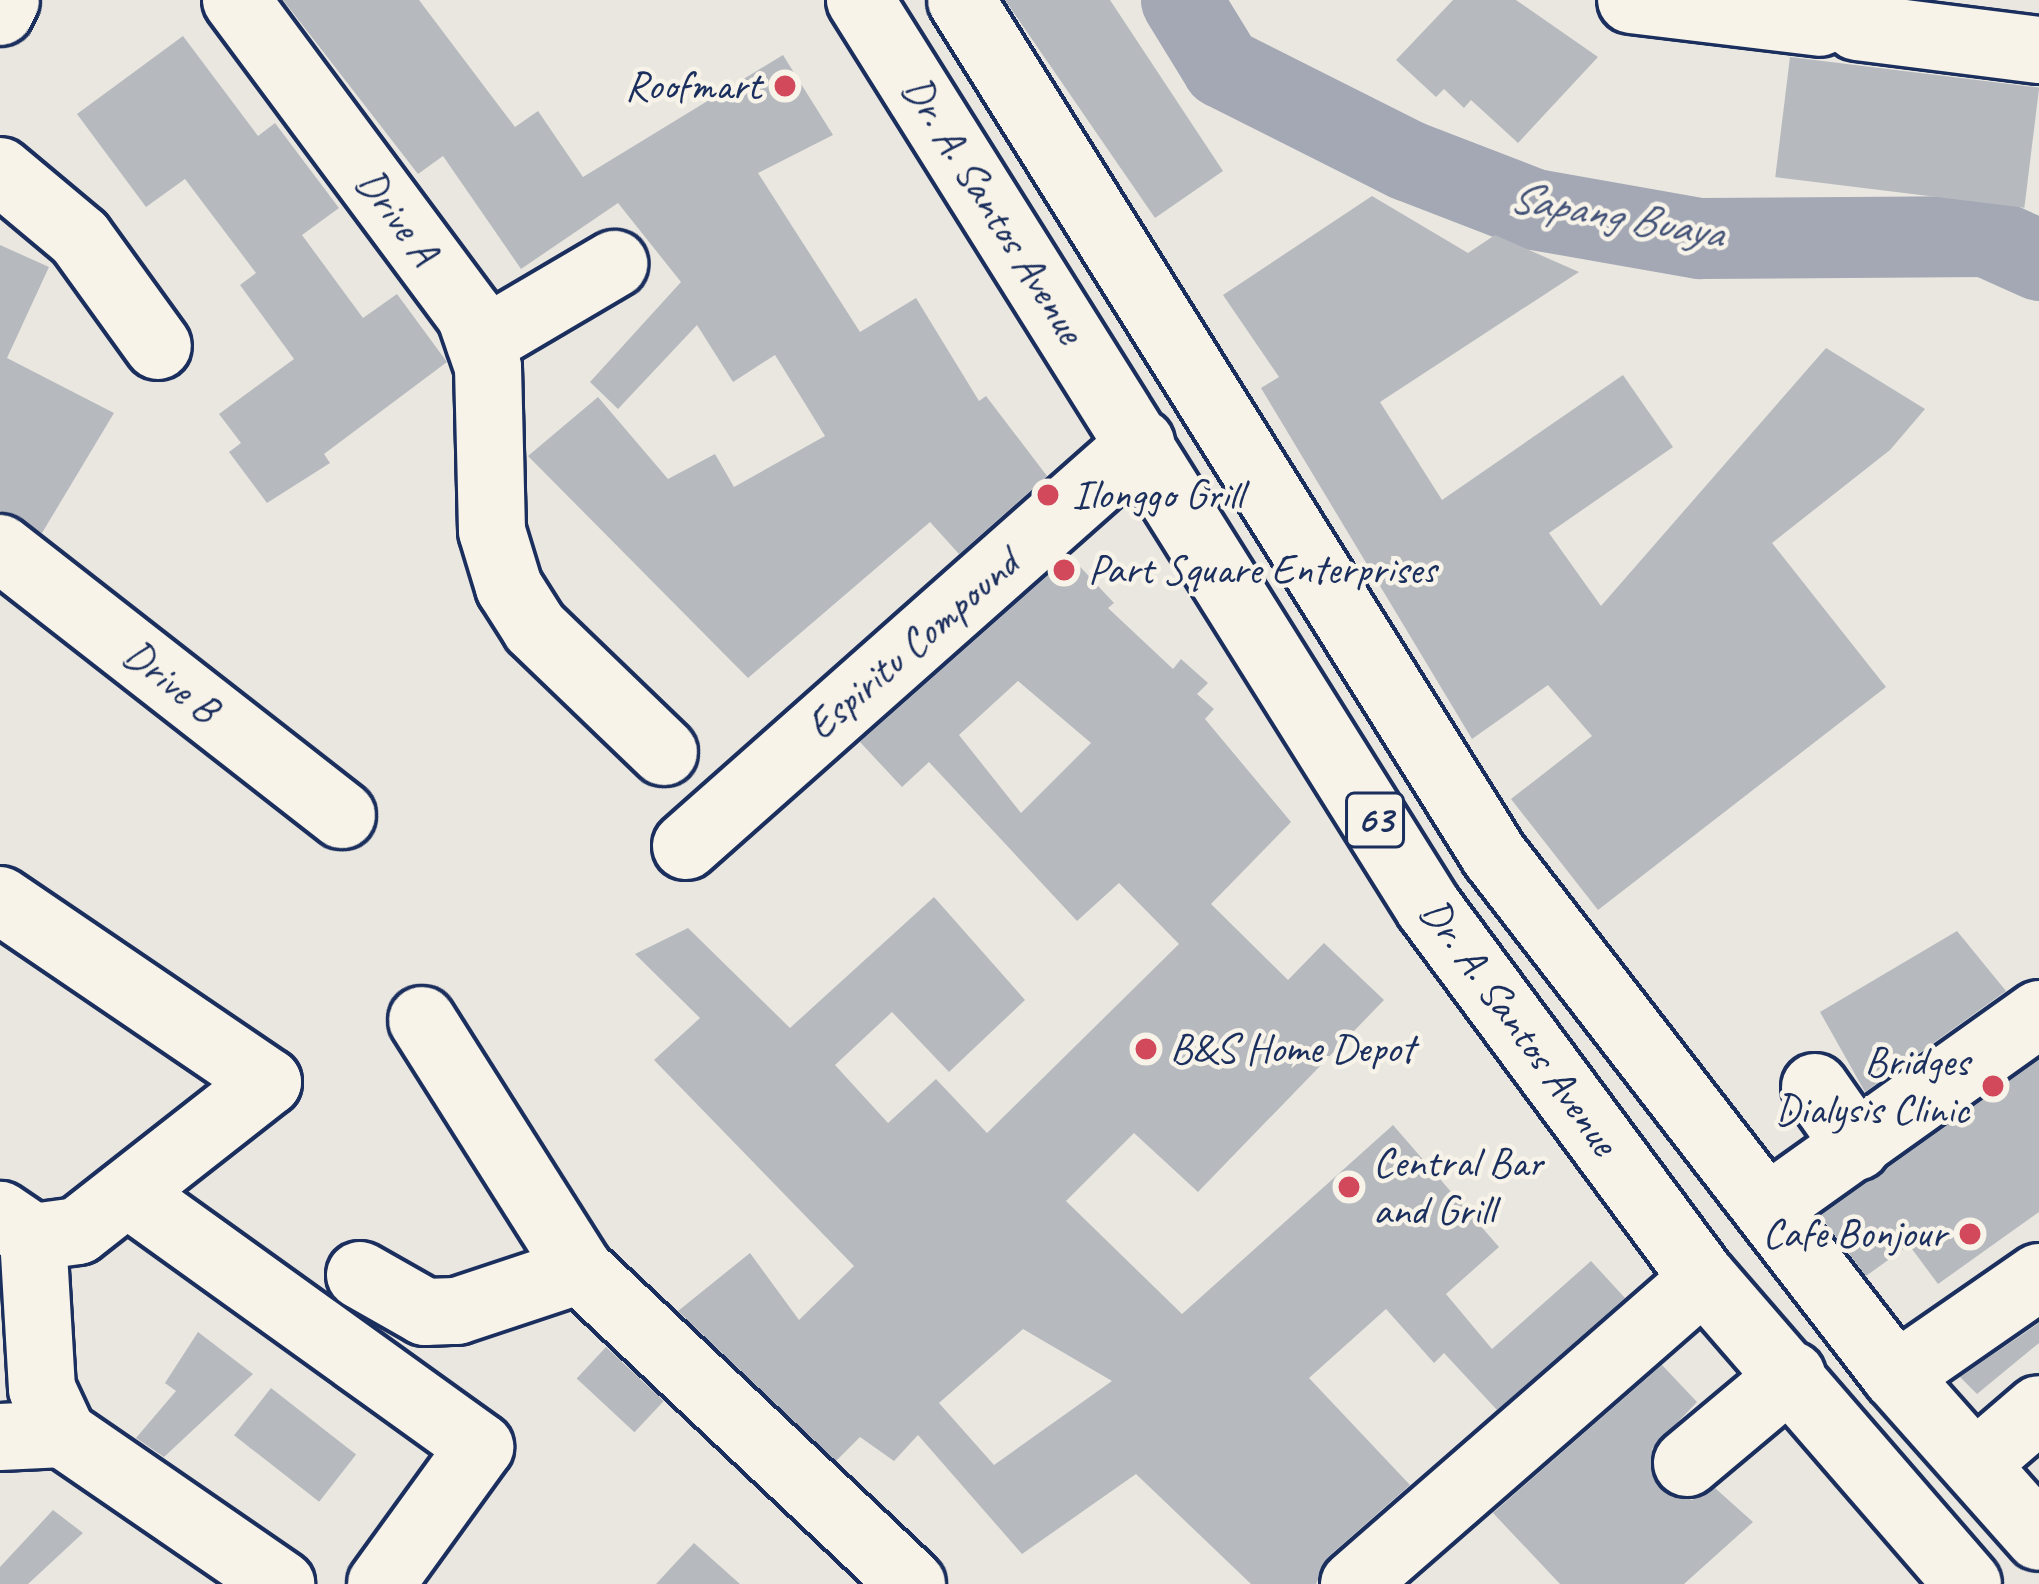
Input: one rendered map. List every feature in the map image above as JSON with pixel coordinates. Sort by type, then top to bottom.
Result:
[{"type":"street","points":[[0,12],[6,0]]},
{"type":"street","name":"Drive A","points":[[236,0],[470,315],[480,344],[492,461],[492,531],[509,587],[535,628],[664,752]]},
{"type":"street","name":"Dr. A. Santos Avenue","points":[[860,0],[1430,908],[1704,1279],[1792,1375],[1968,1584]]},
{"type":"street","name":"Dr. A. Santos Avenue","points":[[961,0],[1494,855],[1896,1376],[2039,1538]]},
{"type":"street","points":[[1631,0],[2039,50]]},
{"type":"street","points":[[0,171],[80,238],[158,346]]},
{"type":"street","points":[[480,344],[614,264]]},
{"type":"street","name":"Espiritu Compound","points":[[686,847],[1141,443]]},
{"type":"street","name":"Drive B","points":[[0,548],[342,815]]},
{"type":"street","points":[[0,900],[268,1082],[78,1232],[17,1226],[42,1389],[32,1436],[281,1584]]},
{"type":"street","points":[[1504,1009],[1570,954]]},
{"type":"street","points":[[1767,1208],[2039,1014]]},
{"type":"street","points":[[422,1020],[580,1270],[912,1584]]},
{"type":"street","points":[[1814,1087],[1857,1147]]},
{"type":"street","points":[[127,1193],[481,1447],[381,1584]]},
{"type":"street","points":[[360,1275],[441,1312],[580,1270]]},
{"type":"street","points":[[1896,1376],[2039,1277]]},
{"type":"street","points":[[1354,1584],[1704,1279]]},
{"type":"street","points":[[1687,1463],[1792,1375]]},
{"type":"street","points":[[1975,1464],[2039,1408]]},
{"type":"building","points":[[283,0],[419,0],[515,127],[538,111],[583,177],[783,55],[833,135],[758,173],[860,332],[916,298],[979,401],[986,396],[1047,476],[959,554],[930,522],[748,678],[528,456],[598,397],[668,479],[715,454],[734,487],[825,436],[775,355],[733,382],[697,325],[618,409],[590,382],[681,282],[618,203],[521,269],[443,156],[418,174]]},
{"type":"building","points":[[1005,0],[1110,0],[1223,171],[1155,218]]},
{"type":"building","points":[[1453,0],[1516,0],[1598,57],[1518,143],[1471,100],[1464,108],[1444,89],[1436,97],[1396,60]]},
{"type":"building","points":[[183,36],[258,136],[275,123],[339,208],[302,235],[363,318],[397,294],[447,362],[324,454],[330,463],[267,503],[229,452],[241,443],[219,414],[294,359],[240,285],[256,273],[185,179],[146,207],[77,114]]},
{"type":"building","points":[[1790,57],[2039,88],[2024,208],[1775,177]]},
{"type":"building","points":[[1372,196],[1468,253],[1495,235],[1579,272],[1380,402],[1442,500],[1623,375],[1673,447],[1549,533],[1601,606],[1826,348],[1925,409],[1890,450],[1772,543],[1886,687],[1598,910],[1511,799],[1592,736],[1548,685],[1472,739],[1261,388],[1279,377],[1223,295]]},
{"type":"building","points":[[0,245],[49,267],[7,358],[114,413],[42,533],[0,511]]},
{"type":"building","points":[[1070,556],[1114,603],[1108,608],[1173,669],[1181,659],[1208,683],[1197,694],[1214,709],[1205,719],[1291,822],[1211,904],[1288,980],[1324,943],[1384,1000],[1198,1192],[1134,1133],[1066,1201],[1182,1314],[1393,1125],[1499,1247],[1446,1294],[1492,1349],[1591,1261],[1625,1298],[1497,1410],[1444,1353],[1434,1363],[1386,1309],[1309,1378],[1410,1485],[1329,1556],[1316,1584],[1251,1584],[1136,1474],[1022,1554],[918,1435],[894,1461],[860,1437],[836,1461],[678,1311],[750,1253],[799,1320],[854,1266],[654,1060],[700,1018],[635,954],[688,928],[790,1028],[934,897],[1025,1000],[949,1072],[892,1012],[835,1065],[888,1123],[936,1079],[987,1133],[1179,944],[1119,883],[1077,921],[929,762],[902,787],[860,742]],"holes":[[[1018,681],[1091,743],[1021,813],[959,735]],[[1023,1329],[1112,1381],[994,1465],[939,1403]]]},
{"type":"building","points":[[1957,931],[2006,991],[1865,1092],[1820,1012]]},
{"type":"building","name":"Bridges Dialysis Clinic","points":[[2039,1060],[2039,1212],[1938,1284],[1909,1245],[1866,1276],[1820,1216]]},
{"type":"building","points":[[2039,1323],[2039,1343],[1977,1394],[1960,1377]]},
{"type":"building","points":[[198,1332],[253,1374],[164,1457],[136,1438],[176,1391],[165,1383]]},
{"type":"building","points":[[606,1347],[664,1401],[634,1432],[577,1378]]},
{"type":"building","points":[[1662,1365],[1697,1402],[1652,1449],[1658,1486],[1692,1500],[1715,1488],[1753,1522],[1684,1584],[1560,1584],[1493,1513]]},
{"type":"building","points":[[271,1388],[356,1454],[319,1502],[234,1435]]},
{"type":"building","points":[[53,1510],[83,1533],[28,1584],[0,1584],[0,1567]]},
{"type":"building","points":[[694,1543],[740,1584],[656,1584]]},
{"type":"waterway","name":"Sapang Buaya","points":[[1181,0],[1222,67],[1407,160],[1534,209],[1699,238],[1986,236],[2039,260]]},
{"type":"place","name":"Roofmart","points":[[785,86]]},
{"type":"place","name":"Ilonggo Grill","points":[[1048,495]]},
{"type":"place","name":"Part Square Enterprises","points":[[1064,570]]},
{"type":"place","name":"B&S Home Depot","points":[[1146,1049]]},
{"type":"place","name":"Bridges Dialysis Clinic","points":[[1993,1086]]},
{"type":"place","name":"Central Bar and Grill","points":[[1349,1187]]},
{"type":"place","name":"Cafe Bonjour","points":[[1970,1234]]}]
